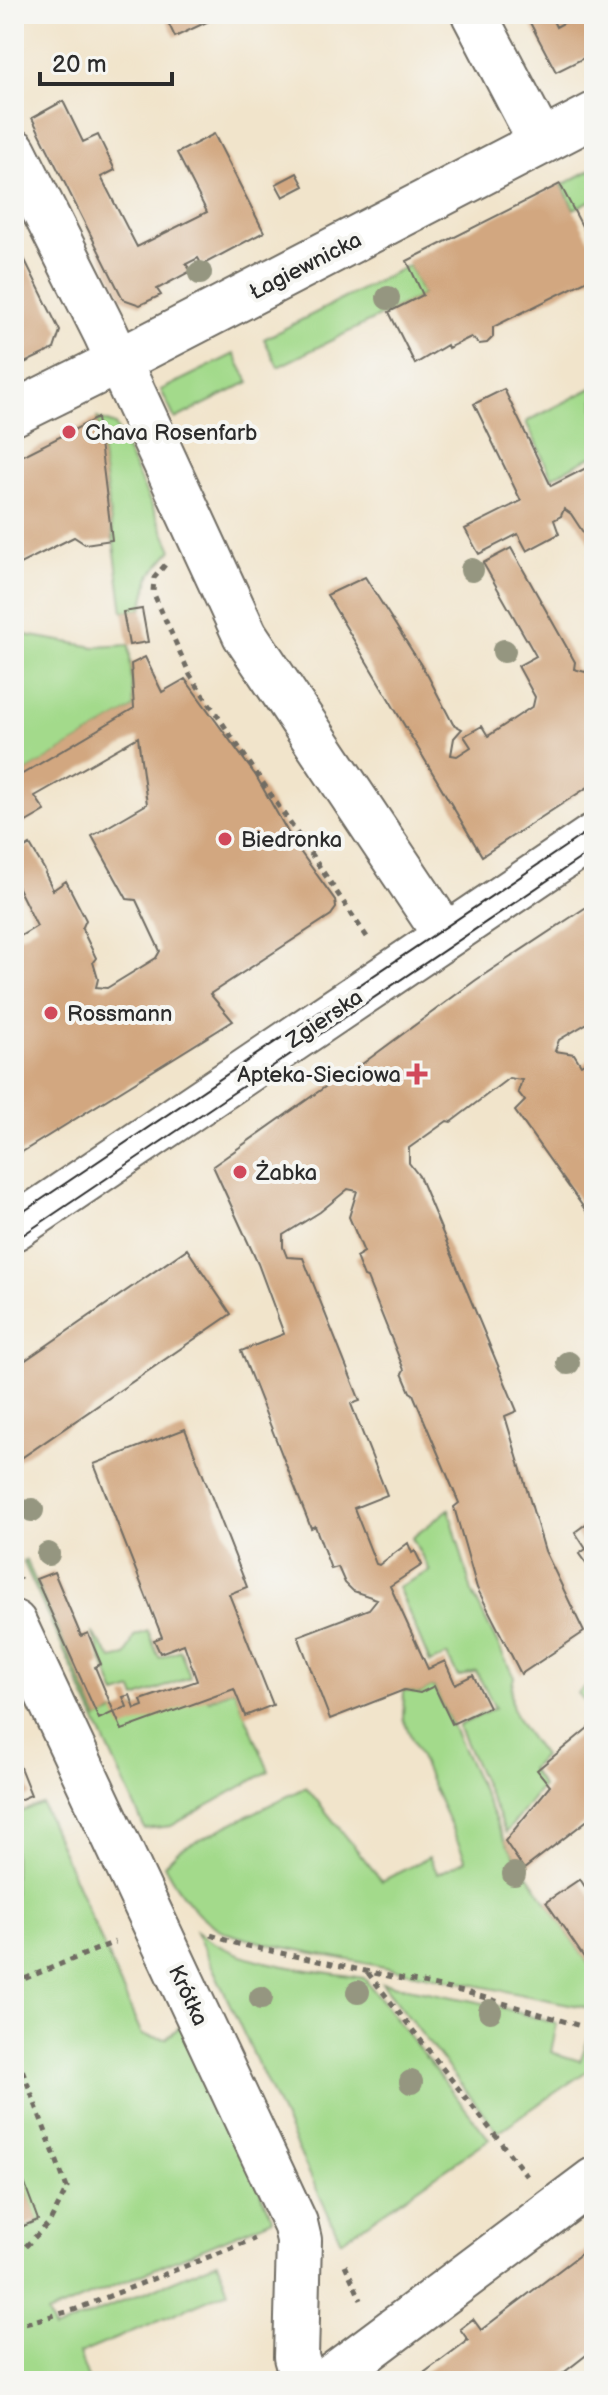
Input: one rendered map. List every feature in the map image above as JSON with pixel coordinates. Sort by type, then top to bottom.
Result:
[{"type":"street","points":[[474,14],[541,142]]},
{"type":"street","name":"Łagiewnicka","points":[[14,413],[594,115]]},
{"type":"street","points":[[14,151],[119,361],[245,635],[446,936]]},
{"type":"street","name":"Zgierska","points":[[14,1228],[594,836]]},
{"type":"street","name":"Krótka","points":[[14,1623],[295,2223],[299,2240],[296,2357],[303,2381]]},
{"type":"street","points":[[326,2381],[594,2180]]},
{"type":"path","points":[[14,1983],[156,1925]]},
{"type":"path","points":[[204,1929],[214,1938],[469,1993],[594,2030]]},
{"type":"path","points":[[367,1972],[553,2210]]},
{"type":"path","points":[[14,2048],[67,2188],[50,2222],[14,2258]]},
{"type":"path","points":[[14,2326],[74,2310],[295,2223]]},
{"type":"green space","points":[[594,168],[594,199],[574,209],[562,185]]},
{"type":"green space","points":[[409,265],[423,295],[278,367],[264,339]]},
{"type":"green space","points":[[234,354],[249,382],[175,419],[161,390]]},
{"type":"green space","points":[[594,387],[594,455],[552,477],[526,422]]},
{"type":"green space","points":[[97,418],[115,425],[172,550],[150,575],[142,609],[123,612]]},
{"type":"green space","points":[[14,633],[95,647],[129,645],[134,708],[14,779]]},
{"type":"green space","points":[[449,1509],[472,1592],[514,1677],[511,1689],[513,1710],[543,1756],[531,1769],[542,1786],[506,1833],[458,1726],[495,1708],[476,1671],[458,1677],[447,1655],[430,1663],[398,1587],[430,1571],[412,1538]]},
{"type":"green space","points":[[26,1560],[98,1719],[114,1712],[209,1700],[234,1689],[269,1771],[171,1826],[145,1829],[23,1561]]},
{"type":"green space","points":[[148,1631],[159,1658],[180,1650],[190,1677],[136,1698],[133,1690],[116,1695],[92,1632],[112,1659],[126,1656],[134,1636]]},
{"type":"green space","points":[[594,1679],[594,1713],[578,1693]]},
{"type":"green space","points":[[434,1686],[505,1841],[594,1972],[594,2009],[227,1933],[190,1905],[164,1865],[180,1849],[306,1787],[382,1881],[429,1857],[438,1874],[466,1860],[403,1719],[404,1690],[420,1693]]},
{"type":"green space","points":[[42,1804],[142,2035],[166,2039],[184,2023],[273,2219],[47,2314],[54,2330],[217,2262],[228,2291],[79,2354],[89,2381],[14,2381],[14,2234],[38,2223],[14,2154],[14,1814]]},
{"type":"green space","points":[[196,1932],[255,1959],[364,1978],[489,2139],[341,2241]]},
{"type":"green space","points":[[382,1983],[493,2005],[557,2024],[551,2052],[580,2061],[590,2034],[594,2035],[594,2066],[498,2132]]},
{"type":"building","points":[[164,14],[208,14],[211,20],[175,37]]},
{"type":"building","points":[[550,14],[556,27],[580,14],[594,14],[594,53],[556,72],[526,15]]},
{"type":"building","points":[[63,101],[83,142],[98,135],[115,170],[101,177],[137,247],[207,212],[177,153],[214,134],[264,232],[202,265],[198,258],[186,264],[191,271],[157,289],[161,295],[140,305],[123,299],[32,118]]},
{"type":"building","points":[[297,173],[304,186],[283,197],[276,184]]},
{"type":"building","points":[[560,184],[594,249],[594,277],[493,327],[493,337],[487,343],[479,344],[471,337],[448,348],[447,345],[415,364],[389,312],[423,295],[407,261]]},
{"type":"building","points":[[14,238],[60,331],[54,349],[14,368]]},
{"type":"building","points":[[504,389],[551,486],[594,464],[594,549],[571,514],[564,509],[561,516],[554,520],[559,534],[527,551],[518,534],[479,554],[476,549],[465,529],[521,501],[474,404]]},
{"type":"building","points":[[97,418],[112,540],[85,544],[74,537],[14,567],[14,460]]},
{"type":"building","points":[[511,548],[575,662],[574,669],[585,672],[594,665],[594,783],[482,856],[327,595],[365,577],[428,676],[453,724],[462,729],[454,738],[451,755],[457,756],[471,747],[464,736],[482,726],[488,736],[533,706],[535,697],[518,666],[536,656],[483,563]]},
{"type":"building","points":[[142,609],[148,642],[129,645],[123,612]]},
{"type":"building","points":[[145,657],[162,692],[185,679],[256,776],[294,843],[335,900],[336,908],[331,915],[210,994],[233,1021],[14,1157],[14,940],[37,926],[14,880],[14,855],[30,845],[53,890],[66,881],[86,920],[82,929],[96,958],[93,962],[98,979],[96,987],[107,988],[156,958],[160,951],[136,900],[127,899],[92,836],[147,804],[138,737],[35,796],[45,811],[14,829],[14,779],[134,708],[131,664]]},
{"type":"building","points":[[594,902],[594,1019],[559,1040],[555,1051],[574,1054],[581,1065],[589,1060],[594,1063],[594,1222],[515,1111],[525,1101],[518,1092],[522,1080],[509,1078],[451,1122],[447,1121],[409,1148],[409,1163],[419,1176],[517,1411],[505,1416],[545,1551],[584,1632],[521,1674],[477,1588],[454,1507],[459,1503],[356,1257],[364,1252],[349,1217],[357,1191],[348,1189],[320,1212],[283,1235],[283,1247],[287,1257],[303,1258],[360,1401],[351,1404],[387,1495],[354,1508],[376,1564],[379,1565],[408,1543],[422,1565],[390,1586],[428,1669],[445,1661],[455,1684],[473,1675],[489,1707],[452,1724],[434,1686],[420,1693],[404,1690],[330,1719],[298,1636],[369,1609],[377,1599],[353,1591],[345,1583],[338,1567],[331,1569],[315,1526],[311,1528],[241,1351],[284,1334],[258,1264],[213,1166],[358,1067],[476,980]]},
{"type":"building","points":[[187,1249],[231,1314],[14,1463],[14,1368]]},
{"type":"building","points":[[185,1429],[247,1587],[229,1594],[273,1705],[245,1716],[234,1689],[122,1730],[114,1712],[127,1707],[123,1697],[130,1695],[135,1709],[143,1706],[141,1700],[197,1681],[184,1644],[160,1653],[154,1640],[162,1637],[94,1464]]},
{"type":"building","points":[[594,1518],[594,1559],[587,1565],[579,1554],[586,1549],[575,1532]]},
{"type":"building","points":[[54,1572],[81,1636],[88,1633],[101,1664],[95,1667],[114,1712],[99,1719],[36,1579]]},
{"type":"building","points":[[594,1723],[594,1815],[524,1869],[505,1841],[550,1786],[537,1770]]},
{"type":"building","points":[[14,1752],[31,1795],[14,1802]]},
{"type":"building","points":[[580,1879],[594,1901],[594,1972],[546,1902]]},
{"type":"building","points":[[14,2155],[38,2220],[14,2230]]},
{"type":"building","points":[[594,2244],[594,2349],[553,2381],[413,2381],[468,2340],[460,2329],[473,2319],[481,2330]]},
{"type":"tram line","points":[[14,1218],[594,827]]},
{"type":"tram line","points":[[14,1241],[594,849]]},
{"type":"place","name":"Chava Rosenfarb","points":[[69,432]]},
{"type":"place","name":"Biedronka","points":[[225,839]]},
{"type":"place","name":"Rossmann","points":[[51,1013]]},
{"type":"place","name":"Apteka-Sieciowa","points":[[417,1074]]},
{"type":"place","name":"Żabka","points":[[240,1172]]}]
